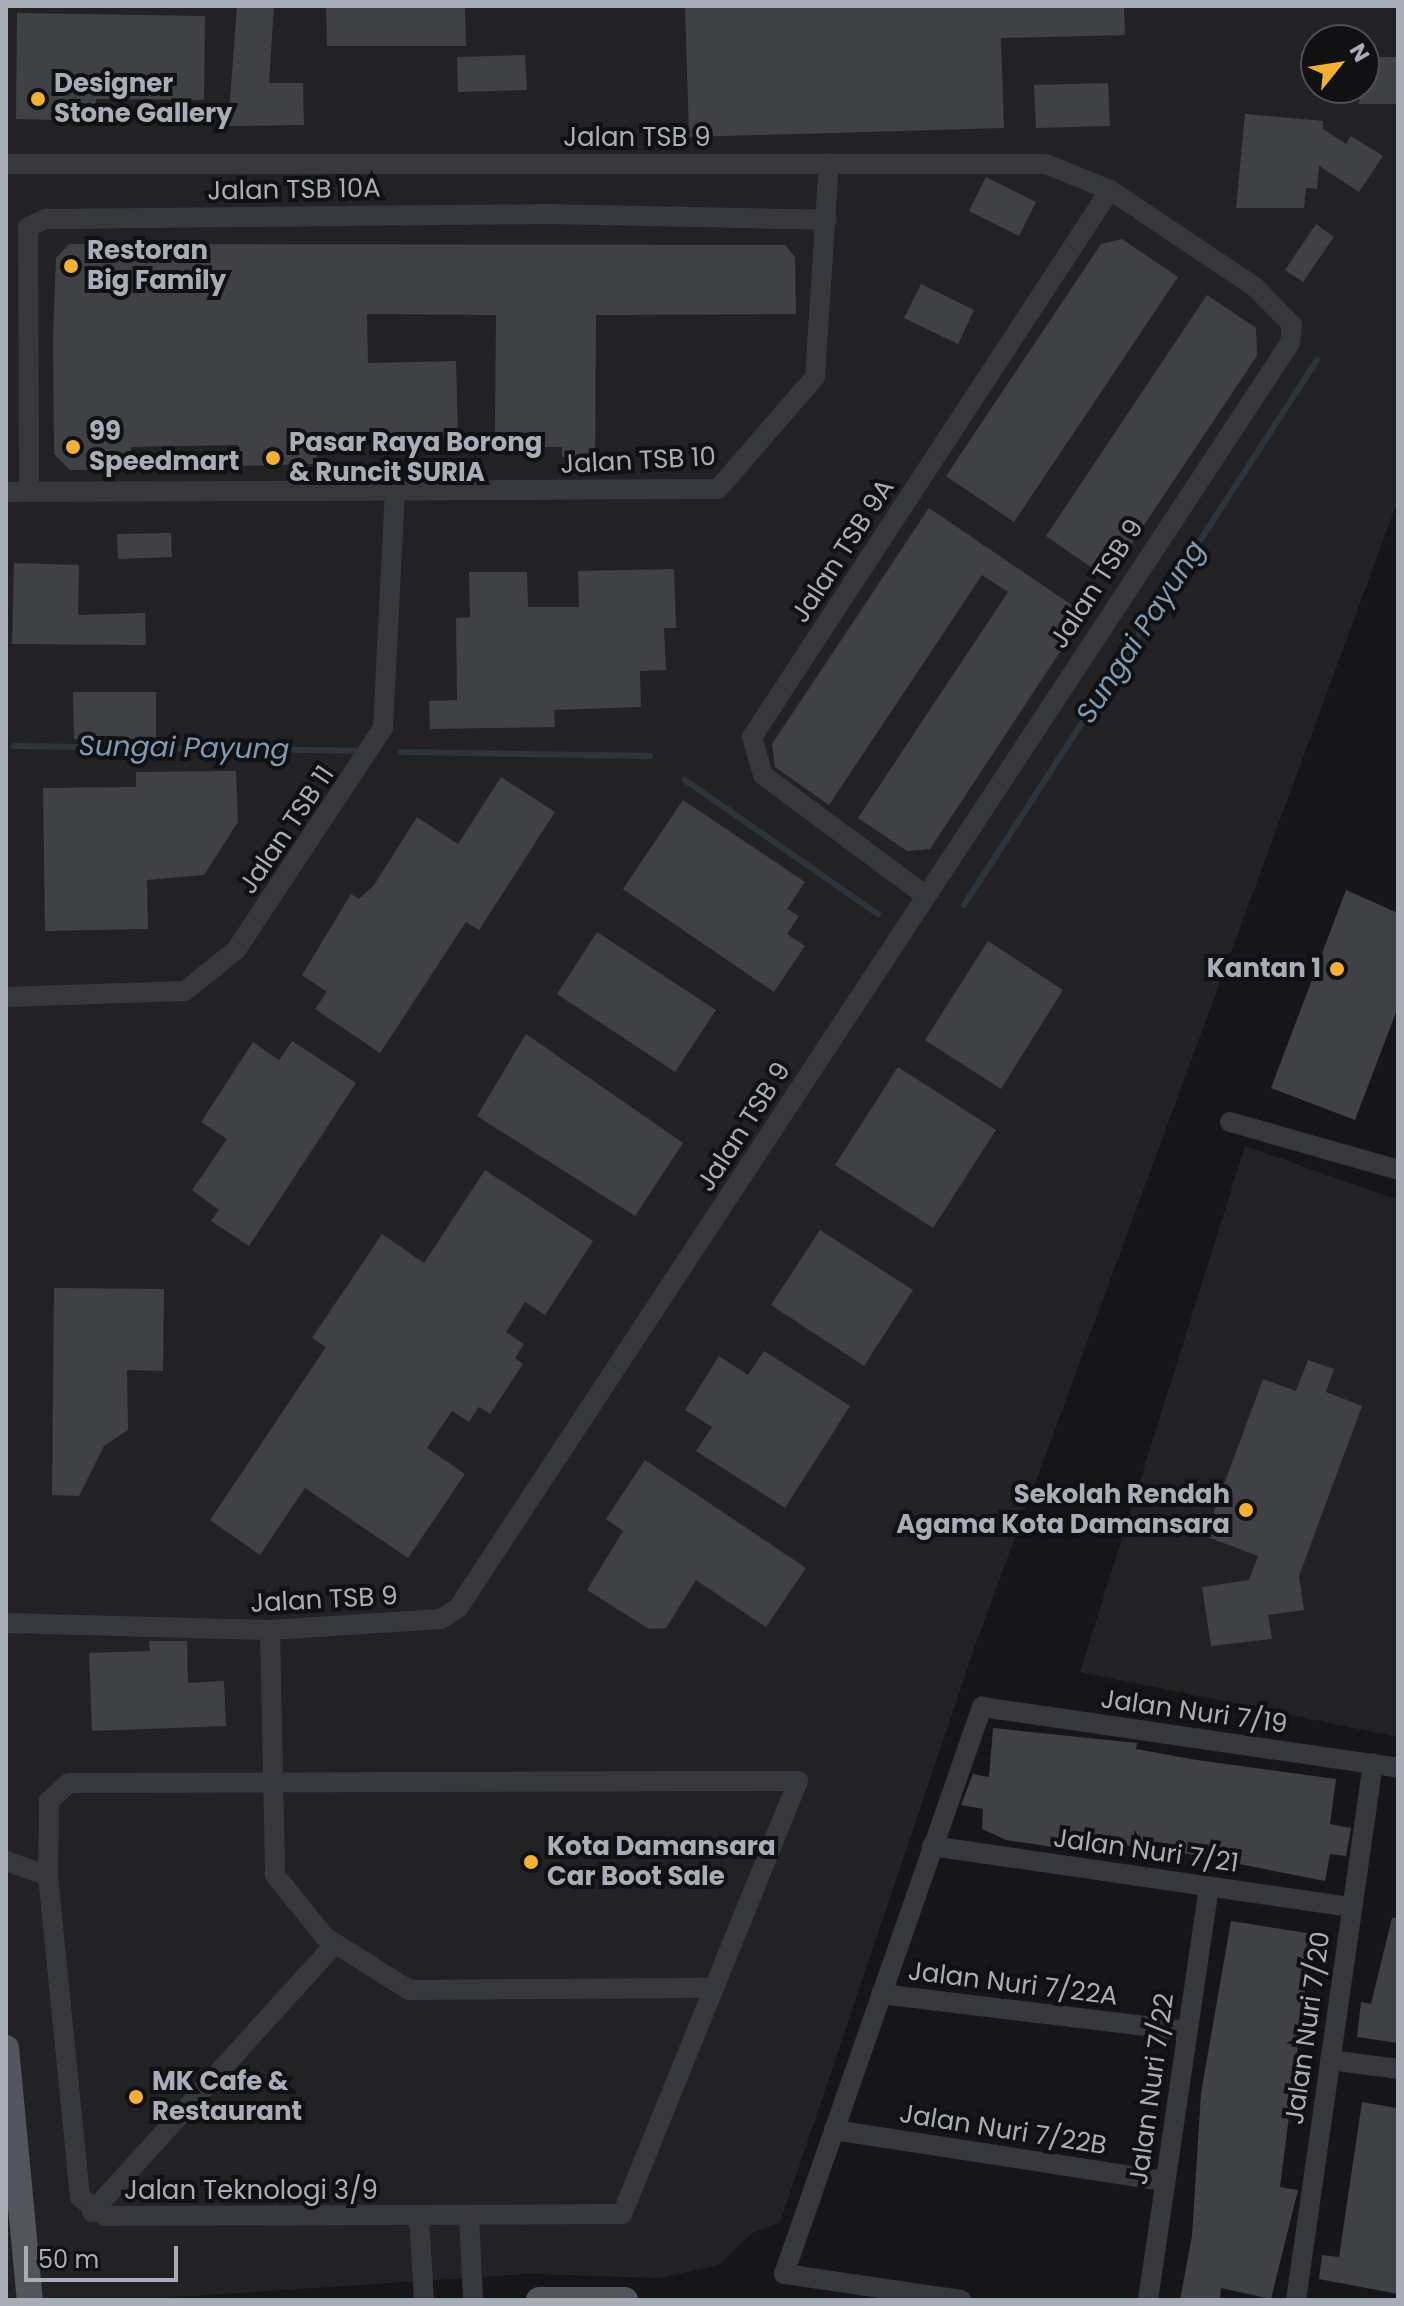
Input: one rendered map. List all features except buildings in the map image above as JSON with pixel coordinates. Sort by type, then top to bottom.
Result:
[{"type":"main road","points":[[6,2048],[29,2287],[50,2300]]},
{"type":"main road","points":[[539,2300],[625,2300]]},
{"type":"street","name":"Jalan TSB 10","points":[[6,492],[395,495],[718,489],[731,482],[815,377],[829,163]]},
{"type":"street","name":"Jalan TSB 9","points":[[6,164],[1046,164],[1110,190],[1286,313],[1290,343],[458,1608],[441,1619],[270,1630],[6,1623]]},
{"type":"street","name":"Jalan TSB 9A","points":[[926,896],[763,775],[752,737],[1110,190]]},
{"type":"street","name":"Jalan TSB 10A","points":[[29,491],[28,227],[45,219],[549,214],[827,220]]},
{"type":"street","name":"Jalan TSB 11","points":[[6,997],[185,991],[236,950],[383,728],[395,495]]},
{"type":"street","points":[[1230,1122],[1398,1170]]},
{"type":"street","points":[[270,1630],[275,1875],[335,1944],[409,1990],[714,1988]]},
{"type":"street","name":"Jalan Nuri 7/19","points":[[932,1846],[982,1707],[1398,1768]]},
{"type":"street","name":"Jalan Nuri 7/20","points":[[1296,2300],[1373,1764]]},
{"type":"street","name":"Jalan Teknologi 3/9","points":[[798,1781],[622,2214],[419,2218],[92,2212],[80,2197],[48,1876],[49,1801],[69,1783],[272,1782],[798,1781]]},
{"type":"street","points":[[932,1846],[784,2274],[961,2300]]},
{"type":"street","name":"Jalan Nuri 7/21","points":[[932,1846],[1352,1907]]},
{"type":"street","points":[[6,1861],[48,1876]]},
{"type":"street","name":"Jalan Nuri 7/22","points":[[1148,2300],[1209,1886]]},
{"type":"street","points":[[92,2212],[335,1944]]},
{"type":"street","name":"Jalan Nuri 7/22A","points":[[881,1994],[1187,2031]]},
{"type":"street","points":[[1330,2060],[1398,2069]]},
{"type":"street","name":"Jalan Nuri 7/22B","points":[[834,2130],[1165,2181]]},
{"type":"street","points":[[469,2217],[473,2300]]},
{"type":"street","points":[[419,2218],[424,2300]]},
{"type":"shaded area","points":[[6,6],[1398,6],[1398,500],[975,1646],[780,2223],[752,2233],[719,2265],[659,2278],[529,2274],[131,2300],[6,2300]]},
{"type":"shaded area","name":"Sekolah Rendah Agama Kota Damansara","points":[[1245,1146],[1398,1200],[1398,1737],[1080,1672]]},
{"type":"waterway","name":"Sungai Payung","points":[[964,905],[1317,360]]},
{"type":"waterway","name":"Sungai Payung","points":[[14,746],[355,751]]},
{"type":"waterway","name":"Sungai Payung","points":[[401,752],[650,756]]},
{"type":"waterway","name":"Sungai Payung","points":[[685,780],[878,914]]},
{"type":"place","name":"Designer Stone Gallery","points":[[38,99]]},
{"type":"place","name":"Restoran Big Family","points":[[71,266]]},
{"type":"place","name":"99 Speedmart","points":[[73,447]]},
{"type":"place","name":"Pasar Raya Borong & Runcit SURIA","points":[[273,458]]},
{"type":"place","name":"Kantan 1","points":[[1337,969]]},
{"type":"place","name":"Sekolah Rendah Agama Kota Damansara","points":[[1246,1510]]},
{"type":"place","name":"Kota Damansara Car Boot Sale","points":[[531,1862]]},
{"type":"place","name":"MK Cafe & Restaurant","points":[[136,2097]]}]
